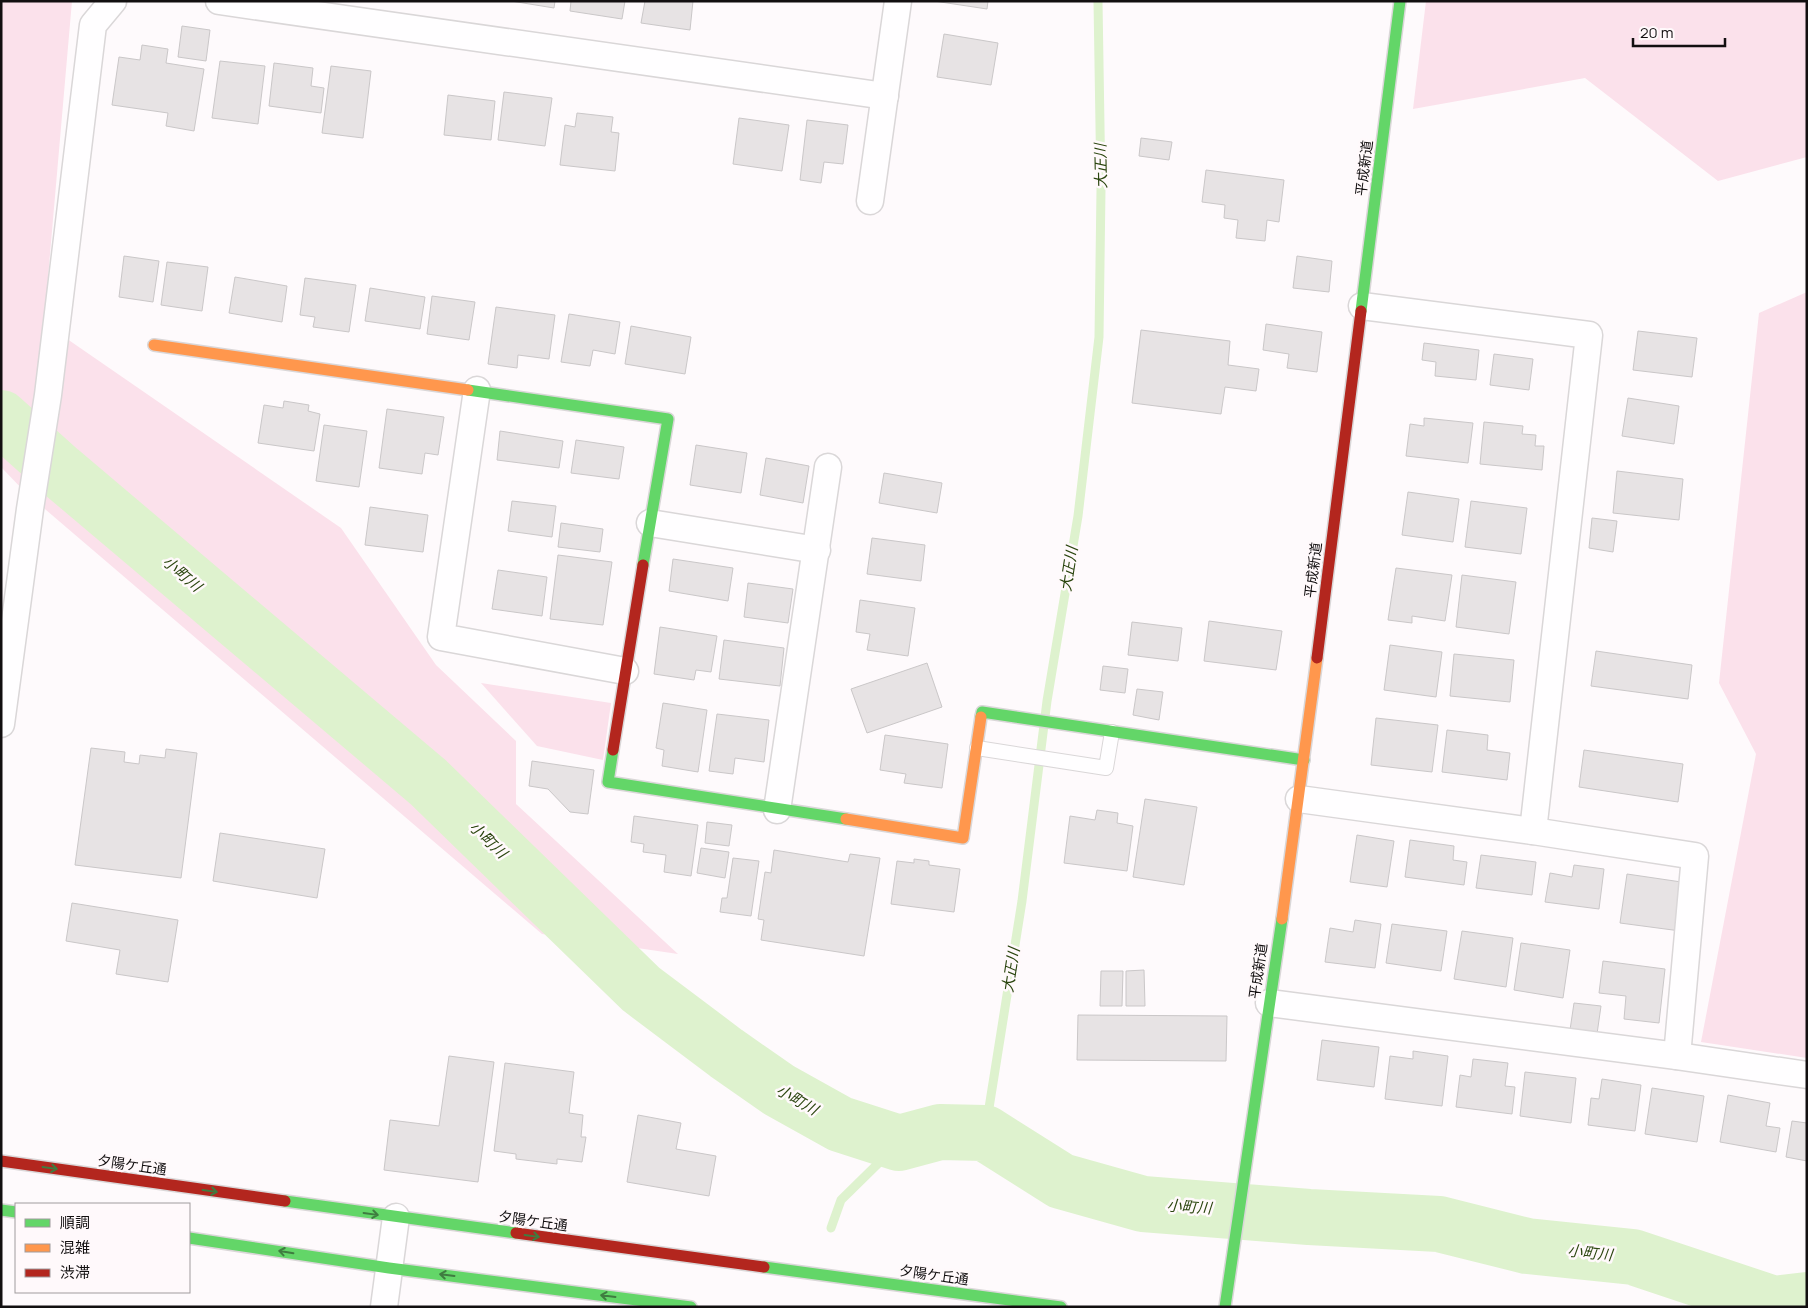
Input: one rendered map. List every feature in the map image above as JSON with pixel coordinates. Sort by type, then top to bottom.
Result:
[{"type":"street","points":[[1,724],[11,578],[30,509],[48,395],[93,26],[113,1]]},
{"type":"street","points":[[219,1],[885,96]]},
{"type":"street","points":[[870,201],[898,1]]},
{"type":"street","name":"平成新道","points":[[1225,1307],[1299,799],[1400,1]]},
{"type":"street","points":[[1362,306],[1589,335],[1533,831]]},
{"type":"street","points":[[154,345],[668,418],[608,782],[963,838],[982,712],[1304,760]]},
{"type":"street","points":[[477,390],[441,637],[625,671]]},
{"type":"street","points":[[778,810],[828,467]]},
{"type":"street","points":[[650,523],[817,550]]},
{"type":"street","points":[[1299,799],[1533,831],[1695,856],[1677,1056]]},
{"type":"street","points":[[1269,1003],[1677,1056],[1807,1075]]},
{"type":"street","name":"夕陽ケ丘通","points":[[1,1161],[396,1217],[1061,1307]]},
{"type":"street","points":[[1,1210],[15,1212]]},
{"type":"street","points":[[384,1307],[396,1217]]},
{"type":"street","points":[[190,1238],[389,1268],[691,1307]]},
{"type":"lane","points":[[977,748],[1106,768],[1112,732]]},
{"type":"shaded area","points":[[1,1],[72,1],[44,323],[341,528],[436,665],[516,741],[516,804],[678,954],[542,934],[25,492],[1,467]]},
{"type":"shaded area","points":[[1426,1],[1807,1],[1807,157],[1718,181],[1585,78],[1413,109]]},
{"type":"shaded area","points":[[1807,292],[1807,1058],[1701,1042],[1756,754],[1719,683],[1759,313]]},
{"type":"shaded area","points":[[481,683],[611,703],[603,760],[537,746]]},
{"type":"building","points":[[511,1],[555,1],[554,8]]},
{"type":"building","points":[[571,1],[625,1],[622,19],[570,11]]},
{"type":"building","points":[[645,1],[693,1],[690,30],[641,23]]},
{"type":"building","points":[[934,1],[988,1],[987,9]]},
{"type":"building","points":[[182,26],[210,30],[206,61],[178,57]]},
{"type":"building","points":[[944,34],[998,43],[991,85],[937,77]]},
{"type":"building","points":[[142,45],[168,49],[166,63],[204,69],[194,131],[166,126],[168,113],[112,105],[119,57],[140,60]]},
{"type":"building","points":[[220,61],[265,66],[258,124],[212,118]]},
{"type":"building","points":[[274,63],[313,68],[311,86],[324,88],[321,113],[269,106]]},
{"type":"building","points":[[331,66],[371,71],[363,138],[322,133]]},
{"type":"building","points":[[504,92],[552,98],[545,146],[498,140]]},
{"type":"building","points":[[448,95],[495,101],[491,140],[444,135]]},
{"type":"building","points":[[577,113],[613,117],[611,132],[619,133],[615,171],[560,165],[565,125],[575,127]]},
{"type":"building","points":[[739,118],[789,125],[782,171],[733,164]]},
{"type":"building","points":[[807,120],[848,125],[843,164],[824,162],[821,183],[800,180]]},
{"type":"building","points":[[1141,138],[1172,142],[1169,160],[1139,156]]},
{"type":"building","points":[[1206,170],[1284,180],[1279,222],[1267,220],[1265,241],[1236,238],[1238,220],[1224,218],[1225,205],[1202,202]]},
{"type":"building","points":[[124,256],[159,261],[153,302],[119,297]]},
{"type":"building","points":[[1297,256],[1332,261],[1329,292],[1293,288]]},
{"type":"building","points":[[167,262],[208,267],[202,311],[161,305]]},
{"type":"building","points":[[235,277],[287,286],[282,322],[229,313]]},
{"type":"building","points":[[305,278],[356,285],[349,332],[313,327],[315,317],[300,315]]},
{"type":"building","points":[[370,288],[425,297],[420,329],[365,321]]},
{"type":"building","points":[[432,296],[475,302],[469,340],[427,334]]},
{"type":"building","points":[[496,307],[555,315],[549,359],[518,355],[517,368],[488,364]]},
{"type":"building","points":[[569,314],[620,322],[615,354],[593,350],[590,366],[561,362]]},
{"type":"building","points":[[1266,324],[1322,332],[1317,372],[1287,368],[1289,354],[1263,350]]},
{"type":"building","points":[[631,326],[691,337],[685,374],[625,364]]},
{"type":"building","points":[[1141,330],[1230,341],[1228,365],[1259,369],[1256,391],[1225,387],[1221,414],[1132,403]]},
{"type":"building","points":[[1638,331],[1697,338],[1692,377],[1633,370]]},
{"type":"building","points":[[1424,343],[1479,350],[1476,380],[1435,376],[1436,362],[1422,360]]},
{"type":"building","points":[[1494,354],[1533,359],[1529,390],[1490,385]]},
{"type":"building","points":[[1628,398],[1679,406],[1674,444],[1622,436]]},
{"type":"building","points":[[284,401],[309,405],[308,411],[320,414],[314,451],[258,443],[264,405],[283,408]]},
{"type":"building","points":[[387,409],[444,417],[438,455],[425,453],[422,474],[379,468]]},
{"type":"building","points":[[1424,418],[1473,423],[1468,463],[1406,456],[1410,424],[1424,426]]},
{"type":"building","points":[[1484,422],[1523,426],[1522,434],[1536,435],[1535,446],[1544,446],[1542,470],[1480,464]]},
{"type":"building","points":[[324,425],[367,431],[359,487],[316,481]]},
{"type":"building","points":[[500,431],[563,441],[559,468],[497,460]]},
{"type":"building","points":[[576,440],[624,447],[619,479],[571,473]]},
{"type":"building","points":[[696,445],[747,453],[741,493],[690,485]]},
{"type":"building","points":[[766,458],[809,466],[803,503],[760,495]]},
{"type":"building","points":[[1617,471],[1683,479],[1679,520],[1613,513]]},
{"type":"building","points":[[884,473],[942,483],[937,513],[879,503]]},
{"type":"building","points":[[1408,492],[1459,499],[1453,542],[1402,535]]},
{"type":"building","points":[[512,501],[556,506],[552,537],[508,531]]},
{"type":"building","points":[[1471,501],[1527,508],[1521,554],[1465,547]]},
{"type":"building","points":[[370,507],[428,515],[423,552],[365,545]]},
{"type":"building","points":[[1592,518],[1617,521],[1613,552],[1589,548]]},
{"type":"building","points":[[561,523],[603,529],[600,552],[558,547]]},
{"type":"building","points":[[872,538],[925,545],[921,581],[867,574]]},
{"type":"building","points":[[558,555],[612,562],[603,625],[550,619]]},
{"type":"building","points":[[673,559],[733,568],[728,601],[669,591]]},
{"type":"building","points":[[1396,568],[1452,575],[1445,621],[1412,616],[1412,623],[1388,620]]},
{"type":"building","points":[[498,570],[547,577],[542,616],[492,609]]},
{"type":"building","points":[[1462,575],[1516,582],[1509,634],[1456,627]]},
{"type":"building","points":[[748,583],[793,589],[788,623],[744,617]]},
{"type":"building","points":[[860,600],[915,608],[908,656],[867,650],[870,634],[856,632]]},
{"type":"building","points":[[1209,621],[1282,631],[1276,670],[1204,661]]},
{"type":"building","points":[[1132,622],[1182,628],[1178,661],[1128,655]]},
{"type":"building","points":[[660,627],[717,636],[711,672],[696,670],[694,680],[654,674]]},
{"type":"building","points":[[724,640],[784,648],[780,686],[719,679]]},
{"type":"building","points":[[1390,645],[1442,652],[1436,697],[1384,690]]},
{"type":"building","points":[[1596,651],[1692,665],[1688,699],[1591,686]]},
{"type":"building","points":[[1454,654],[1514,660],[1510,702],[1450,696]]},
{"type":"building","points":[[927,663],[942,707],[867,733],[851,689]]},
{"type":"building","points":[[1103,666],[1128,669],[1125,693],[1100,690]]},
{"type":"building","points":[[1137,689],[1163,692],[1159,720],[1133,715]]},
{"type":"building","points":[[663,703],[707,710],[698,772],[662,766],[664,750],[656,748]]},
{"type":"building","points":[[717,714],[769,720],[764,762],[735,758],[733,774],[709,771]]},
{"type":"building","points":[[1376,718],[1438,725],[1432,772],[1371,765]]},
{"type":"building","points":[[1447,730],[1488,735],[1487,750],[1510,753],[1507,780],[1442,772]]},
{"type":"building","points":[[885,735],[948,744],[942,788],[904,783],[906,774],[880,770]]},
{"type":"building","points":[[91,748],[125,752],[124,762],[139,764],[140,755],[165,758],[166,749],[197,753],[181,878],[75,865]]},
{"type":"building","points":[[1584,750],[1683,764],[1678,802],[1579,787]]},
{"type":"building","points":[[532,761],[594,770],[588,814],[570,812],[548,789],[529,786]]},
{"type":"building","points":[[1145,799],[1197,807],[1184,885],[1133,877]]},
{"type":"building","points":[[1097,810],[1118,813],[1117,823],[1133,826],[1127,871],[1064,863],[1070,816],[1095,820]]},
{"type":"building","points":[[634,816],[698,825],[691,876],[664,872],[666,855],[643,852],[644,844],[631,842]]},
{"type":"building","points":[[707,822],[732,825],[729,846],[705,843]]},
{"type":"building","points":[[220,833],[325,849],[317,898],[213,881]]},
{"type":"building","points":[[1357,835],[1394,841],[1387,887],[1350,882]]},
{"type":"building","points":[[1410,840],[1454,846],[1453,860],[1467,862],[1464,885],[1405,877]]},
{"type":"building","points":[[701,848],[729,852],[725,878],[697,873]]},
{"type":"building","points":[[774,850],[848,862],[850,854],[880,858],[864,956],[761,940],[764,920],[758,919],[765,872],[771,873]]},
{"type":"building","points":[[1481,855],[1536,862],[1532,895],[1476,888]]},
{"type":"building","points":[[733,858],[759,861],[751,916],[720,912],[722,898],[727,898]]},
{"type":"building","points":[[914,859],[929,861],[929,865],[960,869],[954,912],[891,904],[897,861],[914,863]]},
{"type":"building","points":[[1574,865],[1604,869],[1599,909],[1545,902],[1550,873],[1572,877]]},
{"type":"building","points":[[1627,874],[1695,884],[1688,932],[1620,923]]},
{"type":"building","points":[[72,903],[178,920],[168,982],[116,974],[120,950],[66,941]]},
{"type":"building","points":[[1355,920],[1381,924],[1375,968],[1325,962],[1330,928],[1353,932]]},
{"type":"building","points":[[1392,924],[1447,931],[1441,971],[1386,963]]},
{"type":"building","points":[[1462,931],[1513,938],[1506,987],[1454,979]]},
{"type":"building","points":[[1521,943],[1570,950],[1563,998],[1514,990]]},
{"type":"building","points":[[1603,961],[1665,969],[1659,1023],[1624,1019],[1626,996],[1599,993]]},
{"type":"building","points":[[1144,970],[1145,1006],[1126,1006],[1126,971]]},
{"type":"building","points":[[1101,971],[1123,971],[1122,1006],[1100,1006]]},
{"type":"building","points":[[1574,1003],[1601,1006],[1597,1034],[1570,1030]]},
{"type":"building","points":[[1078,1015],[1227,1016],[1226,1061],[1077,1060]]},
{"type":"building","points":[[1322,1040],[1379,1047],[1374,1087],[1317,1080]]},
{"type":"building","points":[[1413,1051],[1448,1056],[1442,1106],[1385,1099],[1390,1056],[1413,1059]]},
{"type":"building","points":[[449,1056],[494,1062],[478,1182],[384,1170],[390,1120],[439,1126]]},
{"type":"building","points":[[1473,1059],[1508,1063],[1505,1086],[1515,1087],[1512,1114],[1456,1107],[1460,1075],[1471,1077]]},
{"type":"building","points":[[505,1063],[574,1072],[569,1113],[583,1115],[581,1137],[586,1137],[582,1162],[557,1159],[557,1164],[516,1159],[516,1154],[494,1151]]},
{"type":"building","points":[[1525,1072],[1576,1078],[1571,1123],[1520,1116]]},
{"type":"building","points":[[1602,1079],[1641,1085],[1635,1131],[1588,1125],[1591,1098],[1599,1099]]},
{"type":"building","points":[[1652,1088],[1704,1096],[1697,1142],[1645,1134]]},
{"type":"building","points":[[1728,1095],[1770,1103],[1766,1126],[1780,1128],[1776,1152],[1720,1142]]},
{"type":"building","points":[[638,1115],[681,1123],[676,1149],[716,1156],[709,1196],[627,1182]]},
{"type":"building","points":[[1792,1121],[1807,1123],[1807,1161],[1786,1157]]},
{"type":"waterway","name":"大正川","points":[[985,1133],[1022,901],[1047,701],[1078,516],[1099,337],[1101,189],[1098,1]]},
{"type":"waterway","name":"小町川","points":[[1,418],[60,471],[428,782],[641,989],[779,1090],[840,1124],[899,1143],[940,1132],[985,1133],[1061,1181],[1143,1204],[1309,1217],[1439,1224],[1527,1246],[1633,1257],[1774,1304],[1807,1300]]},
{"type":"waterway","points":[[831,1228],[841,1200],[899,1143]]},
{"type":"traffic: fast","points":[[1361,311],[1400,1]]},
{"type":"traffic: fast","points":[[468,390],[668,419],[643,565]]},
{"type":"traffic: fast","points":[[981,717],[982,712],[1304,760]]},
{"type":"traffic: fast","points":[[613,750],[608,782],[846,819]]},
{"type":"traffic: fast","points":[[1225,1307],[1282,919]]},
{"type":"traffic: fast","points":[[285,1201],[516,1233]]},
{"type":"traffic: fast","points":[[1,1210],[15,1212]]},
{"type":"traffic: fast","points":[[190,1238],[389,1268],[691,1307]]},
{"type":"traffic: fast","points":[[764,1267],[1061,1307]]},
{"type":"traffic: slow","points":[[154,345],[468,390]]},
{"type":"traffic: slow","points":[[1282,919],[1317,658]]},
{"type":"traffic: slow","points":[[846,819],[963,838],[981,717]]},
{"type":"traffic: jam","points":[[1317,658],[1361,311]]},
{"type":"traffic: jam","points":[[613,750],[643,565]]},
{"type":"traffic: jam","points":[[1,1161],[285,1201]]},
{"type":"traffic: jam","points":[[516,1233],[764,1267]]}]
